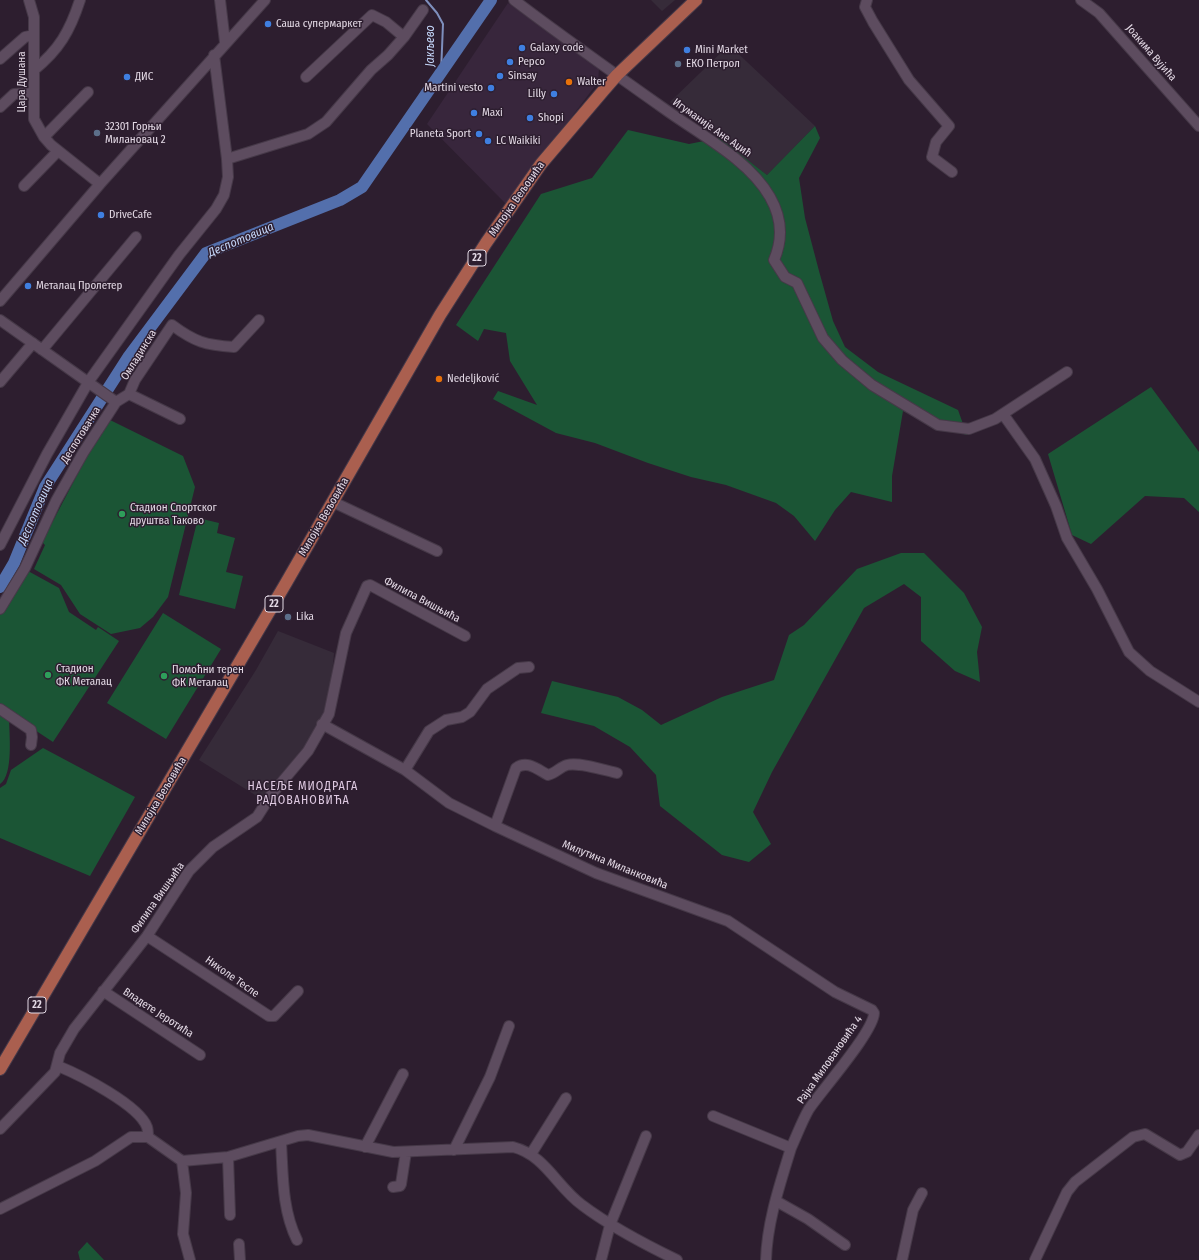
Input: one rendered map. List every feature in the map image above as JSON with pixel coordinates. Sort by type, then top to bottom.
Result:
[{"type":"main road","name":"Милојка Вељовића","points":[[0,1069],[333,502],[440,315],[486,243],[541,164],[617,75],[696,0]]},
{"type":"street","name":"Цара Душана","points":[[29,0],[34,17],[34,120],[44,137],[58,151],[100,184]]},
{"type":"street","points":[[34,70],[46,60],[65,36],[72,23],[80,0]]},
{"type":"street","points":[[220,0],[225,42]]},
{"type":"street","points":[[0,301],[100,184],[225,42],[265,0]]},
{"type":"street","name":"Игуманије Ане Аџић","points":[[514,0],[747,168],[770,197],[781,221],[779,247],[774,260],[785,277],[797,283],[823,338],[842,360],[872,385],[938,425],[969,429],[1003,414],[1067,372]]},
{"type":"street","points":[[867,0],[865,7],[909,80],[949,126],[936,142],[932,157],[952,172]]},
{"type":"street","name":"Јоакима Вујића","points":[[1080,0],[1099,13],[1199,126]]},
{"type":"street","points":[[227,159],[308,134],[318,129],[326,122],[371,70],[388,55],[404,37],[424,10]]},
{"type":"street","points":[[306,77],[372,15],[386,22],[404,37]]},
{"type":"street","points":[[0,59],[25,37],[34,35]]},
{"type":"street","points":[[0,546],[47,454],[179,255],[216,209],[224,195],[228,177],[227,159],[214,55]]},
{"type":"street","points":[[44,137],[88,92]]},
{"type":"street","points":[[0,107],[14,94],[34,93]]},
{"type":"street","points":[[24,186],[58,151]]},
{"type":"street","points":[[0,382],[37,346],[136,237]]},
{"type":"street","points":[[0,320],[114,400]]},
{"type":"street","name":"Омладинска","points":[[114,400],[130,394],[135,380],[172,325],[191,339],[214,345],[234,347],[259,320]]},
{"type":"street","points":[[130,394],[180,419]]},
{"type":"street","name":"Деспотовачка","points":[[0,609],[25,568],[56,501],[114,400]]},
{"type":"street","points":[[1003,414],[1035,460],[1056,506],[1067,538],[1097,589],[1129,652],[1150,671],[1199,702]]},
{"type":"street","points":[[333,502],[437,551]]},
{"type":"street","name":"Филипа Вишњића","points":[[0,1129],[55,1072],[64,1044],[103,991],[147,936],[189,871],[213,847],[257,817],[271,795],[308,751],[329,714],[346,633],[367,586],[370,585],[465,636]]},
{"type":"street","points":[[405,770],[429,731],[446,720],[462,717],[470,712],[487,689],[518,668],[529,667]]},
{"type":"street","points":[[0,709],[31,730],[31,745]]},
{"type":"street","name":"Милутина Миланковића","points":[[322,724],[405,770],[449,803],[495,826],[596,873],[728,921]]},
{"type":"street","points":[[495,826],[516,768],[521,764],[528,764],[548,775],[556,774],[565,765],[573,765],[617,773]]},
{"type":"street","name":"Рајка Миловановића 4","points":[[728,921],[835,992],[869,1007],[874,1013],[873,1021],[850,1056],[808,1110],[791,1148],[771,1216],[766,1245],[766,1260]]},
{"type":"street","name":"Николе Тесле","points":[[147,936],[269,1016],[274,1016],[298,991]]},
{"type":"street","name":"Владете Јеротића","points":[[103,991],[200,1055]]},
{"type":"street","points":[[454,1150],[490,1077],[509,1026]]},
{"type":"street","points":[[58,1066],[77,1074],[122,1102],[143,1121],[147,1128],[148,1137]]},
{"type":"street","points":[[365,1147],[403,1074]]},
{"type":"street","points":[[531,1154],[566,1098]]},
{"type":"street","points":[[713,1116],[791,1148]]},
{"type":"street","points":[[1035,1260],[1067,1192],[1075,1182],[1133,1137],[1145,1134],[1180,1155],[1187,1152],[1199,1135]]},
{"type":"street","points":[[0,1209],[95,1161],[131,1137],[148,1137],[182,1161],[228,1157],[298,1136],[308,1135],[365,1147],[406,1152],[513,1147],[531,1154],[549,1171],[567,1193],[610,1225],[676,1260]]},
{"type":"street","points":[[601,1260],[610,1225],[646,1136]]},
{"type":"street","points":[[281,1142],[285,1202],[292,1231],[297,1240]]},
{"type":"street","points":[[393,1187],[401,1184],[406,1152]]},
{"type":"street","points":[[228,1157],[230,1215]]},
{"type":"street","points":[[182,1161],[186,1193],[183,1234],[190,1260]]},
{"type":"street","points":[[902,1260],[913,1210],[922,1193]]},
{"type":"street","points":[[776,1201],[808,1219],[845,1245]]},
{"type":"street","points":[[238,1244],[240,1260]]},
{"type":"shaded area","points":[[651,0],[675,0],[662,11]]},
{"type":"shaded area","points":[[508,3],[599,68],[598,82],[506,204],[427,124]]},
{"type":"shaded area","points":[[729,45],[815,126],[767,175],[670,102]]},
{"type":"shaded area","points":[[278,631],[334,653],[329,710],[283,781],[260,798],[199,760],[256,670]]},
{"type":"green space","points":[[815,126],[820,138],[799,178],[805,218],[819,271],[833,321],[845,347],[878,372],[958,410],[967,435],[932,425],[903,411],[892,476],[892,502],[851,492],[835,510],[815,541],[794,516],[776,503],[726,485],[691,477],[648,463],[595,443],[556,433],[493,399],[498,391],[537,405],[510,361],[506,333],[484,329],[478,341],[456,325],[541,194],[592,178],[628,130],[689,144],[719,138],[767,175]]},
{"type":"green space","points":[[1151,387],[1199,452],[1199,512],[1184,498],[1145,496],[1091,544],[1072,535],[1048,454]]},
{"type":"green space","name":"Стадион Спортског друштва Таково","points":[[110,420],[183,456],[195,487],[168,597],[153,617],[140,628],[111,634],[80,614],[61,585],[34,569],[45,545],[42,542],[97,437]]},
{"type":"green space","points":[[198,518],[219,523],[217,533],[235,538],[226,572],[243,576],[235,609],[179,595]]},
{"type":"green space","points":[[901,553],[924,553],[964,593],[982,627],[977,652],[980,682],[955,671],[921,641],[921,597],[904,584],[864,608],[772,772],[753,812],[771,844],[749,862],[722,855],[660,806],[656,775],[630,747],[594,726],[541,713],[552,681],[618,697],[642,710],[661,725],[722,697],[774,680],[789,635],[804,625],[857,569]]},
{"type":"green space","name":"Стадион ФК Металац","points":[[28,571],[59,588],[69,612],[96,630],[98,627],[119,641],[53,742],[0,707],[0,614]]},
{"type":"green space","name":"Помоћни терен ФК Металац","points":[[163,613],[221,649],[166,739],[107,703]]},
{"type":"green space","points":[[0,711],[9,717],[10,753],[7,772],[0,784]]},
{"type":"green space","points":[[43,748],[135,797],[90,876],[0,838],[0,788],[6,784],[11,770]]},
{"type":"green space","points":[[87,1242],[104,1260],[80,1260],[78,1252]]},
{"type":"waterway","name":"Јакљево","points":[[426,0],[437,13],[443,24],[441,73]]},
{"type":"waterway","name":"Деспотовица","points":[[0,587],[14,563],[45,487],[129,356],[206,253],[340,200],[362,187],[491,0]]},
{"type":"place","name":"Саша супермаркет","points":[[268,24]]},
{"type":"place","name":"Galaxy code","points":[[522,48]]},
{"type":"place","name":"Mini Market","points":[[687,50]]},
{"type":"place","name":"Pepco","points":[[510,62]]},
{"type":"place","name":"ЕКО Петрол","points":[[678,64]]},
{"type":"place","name":"Sinsay","points":[[500,76]]},
{"type":"place","name":"ДИС","points":[[127,77]]},
{"type":"place","name":"Walter","points":[[569,82]]},
{"type":"place","name":"Martini vesto","points":[[491,88]]},
{"type":"place","name":"Lilly","points":[[554,94]]},
{"type":"place","name":"Maxi","points":[[474,113]]},
{"type":"place","name":"Shopi","points":[[530,118]]},
{"type":"place","name":"32301 Горњи Милановац 2","points":[[97,133]]},
{"type":"place","name":"Planeta Sport","points":[[479,134]]},
{"type":"place","name":"LC Waikiki","points":[[488,141]]},
{"type":"place","name":"DriveCafe","points":[[101,215]]},
{"type":"place","name":"Металац Пролетер","points":[[28,286]]},
{"type":"place","name":"Nedeljković","points":[[439,379]]},
{"type":"place","name":"Стадион Спортског друштва Таково","points":[[122,514]]},
{"type":"place","name":"Lika","points":[[288,617]]},
{"type":"place","name":"Стадион ФК Металац","points":[[48,675]]},
{"type":"place","name":"Помоћни терен ФК Металац","points":[[164,676]]},
{"type":"district","name":"НАСЕЉЕ МИОДРАГА РАДОВАНОВИЋА","points":[[303,794]]}]
